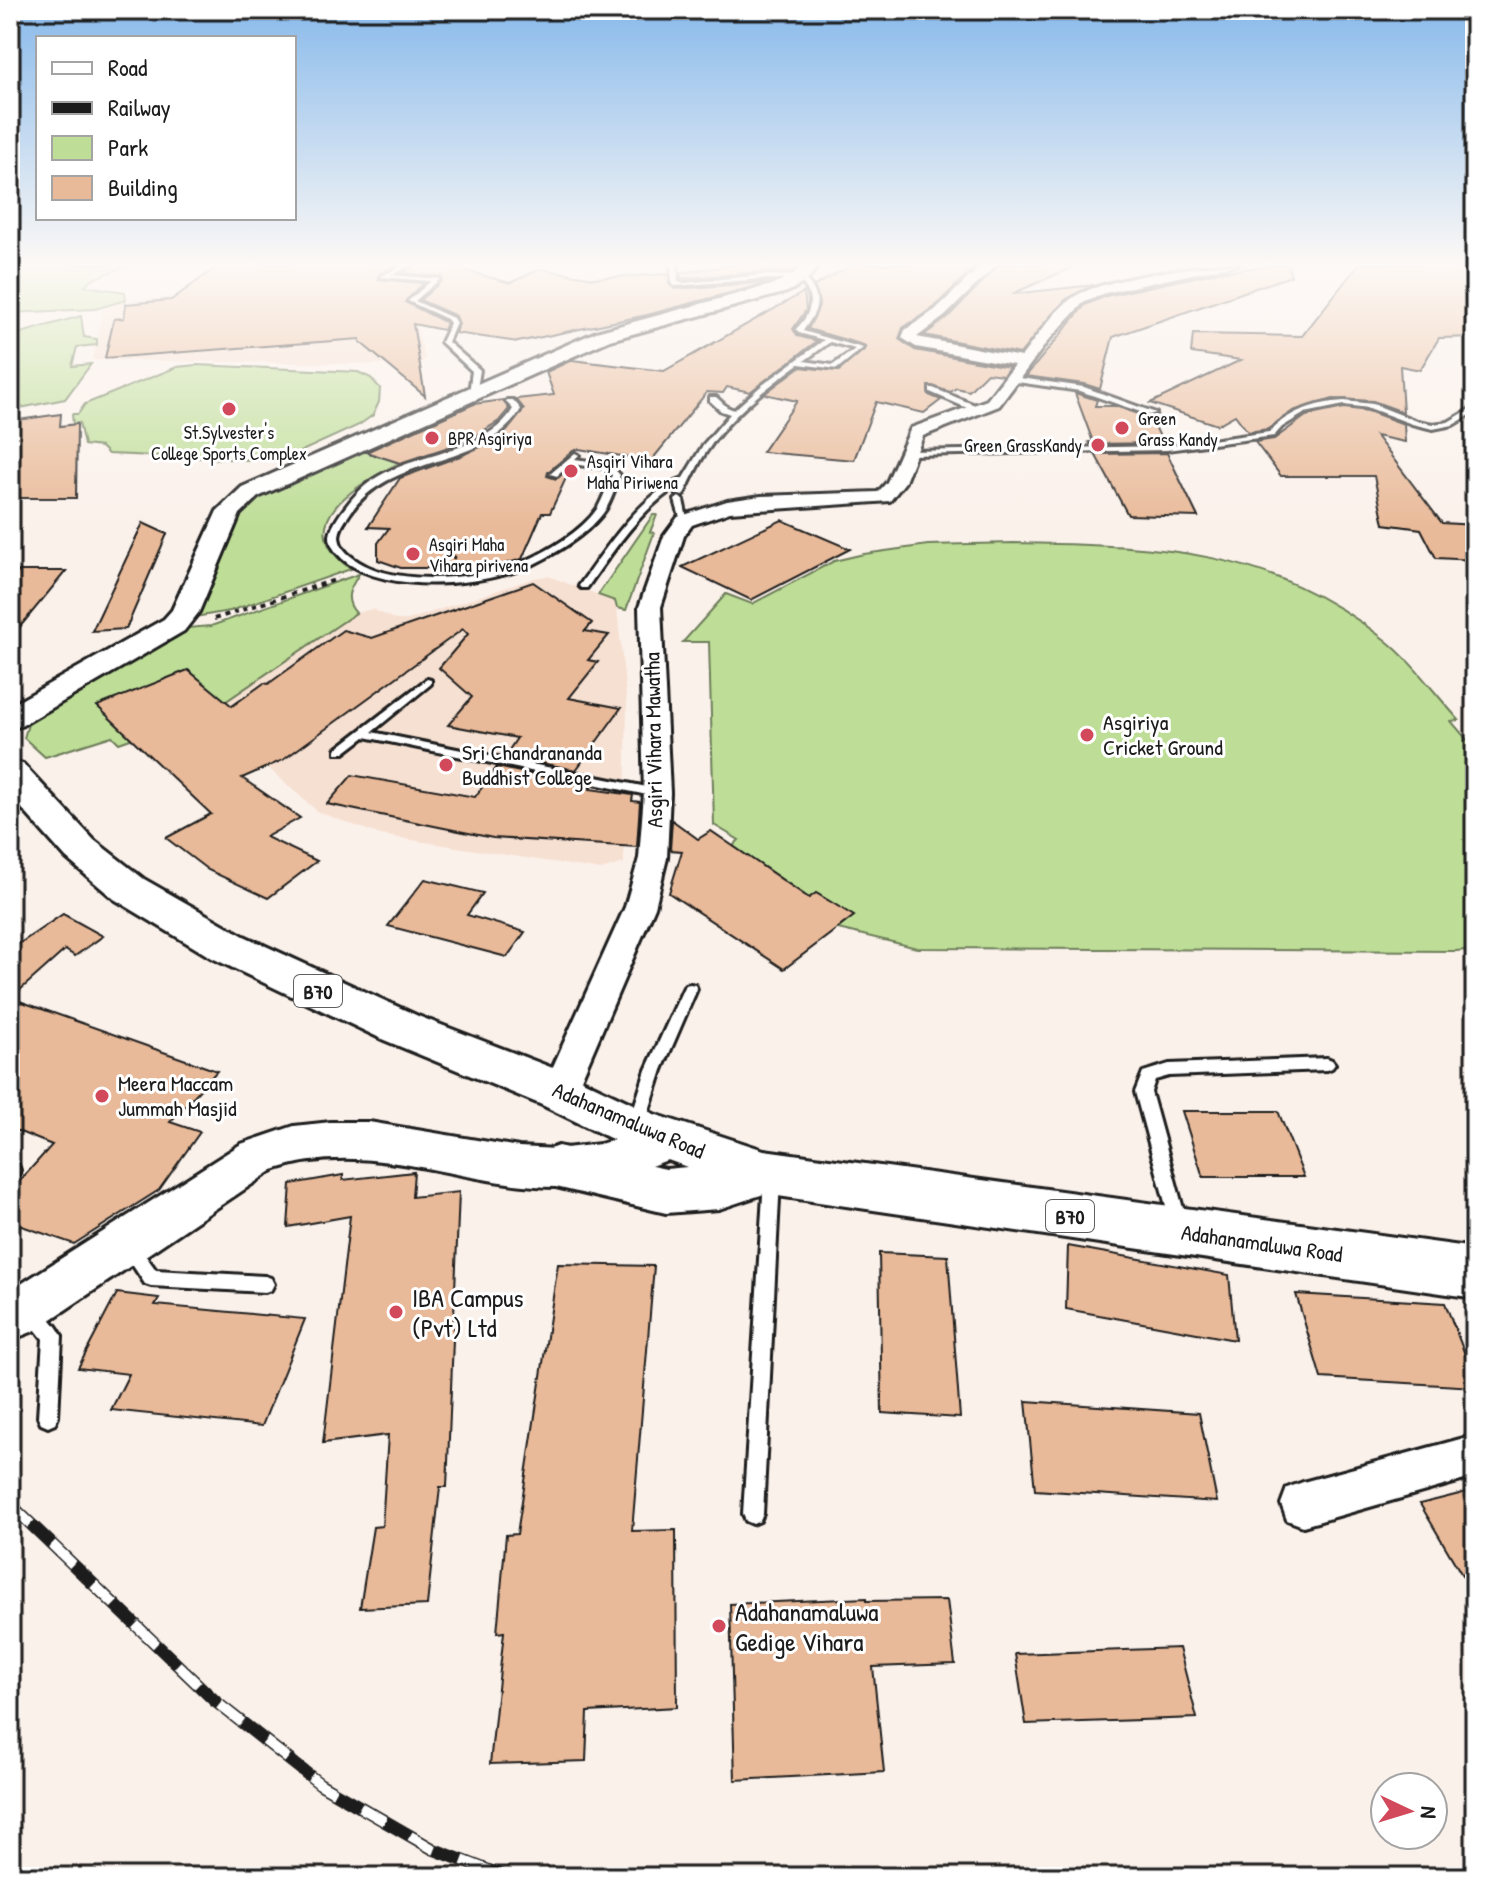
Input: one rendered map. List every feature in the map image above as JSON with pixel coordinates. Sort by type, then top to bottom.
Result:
[{"type":"main road","name":"Adahanamaluwa Road","points":[[10,772],[80,849],[141,897],[228,947],[401,1028],[559,1091],[652,1134],[768,1173],[1474,1276]]},
{"type":"main road","points":[[558,1168],[666,1191],[719,1187],[768,1173]]},
{"type":"street","points":[[10,719],[174,625],[185,612],[214,540],[237,501],[250,492],[496,395],[574,352]]},
{"type":"street","points":[[967,352],[1024,362]]},
{"type":"street","points":[[681,505],[727,507],[761,502],[883,497],[895,488],[917,432],[993,403],[1033,352]]},
{"type":"street","name":"Asgiri Vihara Mawatha","points":[[559,1091],[640,907],[653,858],[657,793],[650,607],[681,505]]},
{"type":"street","points":[[20,1311],[257,1157],[294,1143],[326,1139],[406,1143],[483,1159],[558,1168],[613,1161],[652,1134]]},
{"type":"street","points":[[1303,1504],[1475,1456]]},
{"type":"lane","points":[[455,352],[476,370],[496,395],[517,409],[515,418],[461,449],[384,476],[361,492],[335,532],[336,546],[346,559],[365,570],[407,579],[506,571],[526,564],[568,539],[600,510],[616,475],[611,468],[572,458],[554,474]]},
{"type":"lane","points":[[681,505],[689,467],[736,413],[811,352]]},
{"type":"lane","points":[[797,362],[834,367],[854,352]]},
{"type":"lane","points":[[1013,379],[1081,389],[1152,413]]},
{"type":"lane","points":[[933,390],[977,409]]},
{"type":"lane","points":[[713,399],[724,409],[736,413]]},
{"type":"lane","points":[[908,453],[1167,448],[1271,434],[1276,426],[1295,414],[1355,404],[1367,405],[1419,423],[1443,426],[1475,408]]},
{"type":"lane","points":[[584,586],[614,545],[649,506],[672,483],[685,480]]},
{"type":"lane","points":[[340,751],[427,682]]},
{"type":"lane","points":[[362,733],[657,793]]},
{"type":"lane","points":[[652,1134],[654,1070],[690,989]]},
{"type":"lane","points":[[1181,1232],[1143,1092],[1149,1076],[1169,1070],[1327,1064]]},
{"type":"lane","points":[[753,1514],[768,1173]]},
{"type":"lane","points":[[127,1242],[151,1278],[265,1284]]},
{"type":"lane","points":[[20,1311],[53,1336],[48,1417]]},
{"type":"path","points":[[174,625],[219,619],[365,570]]},
{"type":"shaded area","points":[[94,352],[424,352],[426,359],[418,365],[92,360]]},
{"type":"shaded area","name":"Sri Chandrananda Buddhist College","points":[[548,576],[615,601],[617,608],[627,705],[624,863],[601,870],[381,835],[318,812],[213,719],[213,710],[356,613],[372,609],[396,620],[408,620]]},
{"type":"green space","points":[[10,352],[76,352],[72,366],[91,364],[65,399],[10,410]]},
{"type":"green space","name":"St.Sylvester's College Sports Complex","points":[[196,365],[358,372],[371,378],[380,388],[379,402],[373,415],[359,425],[280,461],[108,454],[101,447],[84,445],[79,423],[73,424],[72,414],[78,414],[85,404],[177,367]]},
{"type":"green space","points":[[417,420],[428,424],[367,452],[399,463],[348,494],[327,521],[326,537],[333,552],[351,569],[230,611],[189,618],[227,526],[254,496]]},
{"type":"green space","points":[[653,515],[657,515],[650,532],[654,533],[626,610],[617,608],[615,601],[598,595]]},
{"type":"green space","name":"Asgiriya Cricket Ground","points":[[1014,543],[1115,546],[1208,557],[1296,585],[1340,608],[1384,639],[1414,667],[1459,720],[1451,721],[1475,749],[1475,949],[917,948],[838,929],[853,916],[817,894],[809,898],[733,846],[739,840],[714,825],[709,642],[683,642],[726,594],[752,604],[834,561],[864,554],[928,545]]},
{"type":"green space","points":[[359,574],[349,598],[356,613],[213,710],[119,743],[112,736],[45,757],[24,738],[28,724],[46,706],[175,629],[211,626]]},
{"type":"building","points":[[106,352],[185,352],[105,358]]},
{"type":"building","points":[[372,352],[418,352],[425,396]]},
{"type":"building","points":[[698,352],[802,352],[750,392],[727,387],[723,393],[707,392],[651,461],[579,449],[573,451],[548,472],[547,476],[556,479],[571,467],[550,513],[542,513],[522,559],[491,568],[401,568],[378,560],[378,543],[389,528],[368,527],[400,478],[463,455],[507,431],[524,409],[516,399],[554,395],[546,372],[572,360],[664,371]]},
{"type":"building","points":[[861,352],[926,352],[1009,367],[1003,375],[987,373],[969,391],[956,388],[951,392],[928,386],[929,395],[941,400],[924,413],[876,402],[854,460],[762,452],[797,401],[764,394],[800,367],[839,371]]},
{"type":"building","points":[[1046,352],[1109,352],[1100,389],[1026,376]]},
{"type":"building","points":[[1431,352],[1420,370],[1400,366],[1403,412],[1373,401],[1333,399],[1293,411],[1268,429],[1248,432],[1235,415],[1217,425],[1150,403],[1241,360],[1191,353]]},
{"type":"building","name":"Green Grass Kandy","points":[[1075,393],[1097,400],[1095,406],[1115,406],[1151,418],[1163,443],[1090,444],[1093,442]]},
{"type":"building","name":"BPR Asgiriya","points":[[503,400],[509,409],[499,421],[467,441],[400,463],[366,452],[474,404]]},
{"type":"building","points":[[1344,408],[1368,411],[1404,424],[1405,442],[1376,436],[1442,523],[1475,525],[1475,560],[1436,558],[1421,529],[1384,524],[1374,476],[1281,476],[1255,442],[1274,439],[1306,416]]},
{"type":"building","points":[[61,414],[60,426],[77,424],[76,498],[10,498],[10,421]]},
{"type":"building","points":[[1167,453],[1198,517],[1128,515],[1095,454]]},
{"type":"building","points":[[782,520],[850,549],[751,600],[682,567]]},
{"type":"building","points":[[143,523],[167,534],[126,629],[92,631]]},
{"type":"building","points":[[19,571],[66,571],[10,639],[10,582]]},
{"type":"building","points":[[533,582],[592,623],[585,631],[609,635],[588,660],[598,662],[569,698],[621,708],[576,770],[505,756],[517,738],[448,725],[472,697],[439,668],[468,634],[463,629],[283,760],[242,778],[300,818],[266,837],[317,861],[268,898],[208,870],[166,838],[211,814],[97,706],[188,670],[232,706],[343,630],[372,638]]},
{"type":"building","points":[[497,767],[590,789],[633,795],[632,801],[640,802],[637,847],[493,838],[327,804],[352,775],[475,797]]},
{"type":"building","points":[[672,820],[698,839],[711,831],[809,898],[816,893],[854,916],[784,969],[669,893],[682,851],[670,850]]},
{"type":"building","points":[[425,879],[483,893],[467,915],[525,932],[507,957],[388,926]]},
{"type":"building","name":"Meera Maccam Jummah Masjid","points":[[63,914],[103,936],[75,956],[65,950],[11,998],[217,1071],[170,1122],[200,1132],[159,1190],[74,1244],[10,1222],[10,1192],[52,1145],[10,1128],[10,950]]},
{"type":"building","points":[[1182,1111],[1278,1111],[1304,1177],[1203,1177]]},
{"type":"building","name":"IBA Campus (Pvt) Ltd","points":[[414,1172],[412,1197],[459,1192],[447,1487],[440,1487],[427,1605],[360,1608],[373,1527],[382,1526],[388,1435],[323,1443],[350,1216],[288,1227],[291,1184],[343,1175],[343,1180]]},
{"type":"building","points":[[1068,1246],[1229,1275],[1235,1340],[1066,1309]]},
{"type":"building","points":[[879,1253],[948,1256],[960,1418],[882,1413]]},
{"type":"building","points":[[558,1264],[654,1266],[632,1531],[676,1530],[677,1707],[588,1712],[586,1761],[490,1764],[504,1632],[497,1633],[506,1535],[517,1534]]},
{"type":"building","points":[[117,1293],[159,1298],[155,1305],[305,1319],[262,1426],[111,1410],[129,1374],[78,1368]]},
{"type":"building","points":[[1296,1294],[1445,1303],[1475,1387],[1321,1378]]},
{"type":"building","points":[[1026,1401],[1199,1413],[1217,1502],[1035,1490]]},
{"type":"building","points":[[1475,1490],[1475,1597],[1420,1504]]},
{"type":"building","points":[[866,1598],[866,1601],[947,1600],[955,1664],[873,1667],[884,1772],[735,1780],[730,1604]]},
{"type":"building","points":[[1179,1648],[1197,1718],[1026,1724],[1015,1654]]},
{"type":"railway","points":[[10,1504],[216,1702],[320,1784],[433,1849],[506,1877]]},
{"type":"place","name":"St.Sylvester's College Sports Complex","points":[[229,409]]},
{"type":"place","name":"Green Grass Kandy","points":[[1122,428]]},
{"type":"place","name":"BPR Asgiriya","points":[[432,438]]},
{"type":"place","name":"Green GrassKandy","points":[[1098,445]]},
{"type":"place","name":"Asgiri Vihara Maha Piriwena","points":[[571,471]]},
{"type":"place","name":"Asgiri Maha Vihara pirivena","points":[[413,554]]},
{"type":"place","name":"Asgiriya Cricket Ground","points":[[1087,735]]},
{"type":"place","name":"Sri Chandrananda Buddhist College","points":[[446,765]]},
{"type":"place","name":"Meera Maccam Jummah Masjid","points":[[102,1096]]},
{"type":"place","name":"IBA Campus (Pvt) Ltd","points":[[396,1312]]},
{"type":"place","name":"Adahanamaluwa Gedige Vihara","points":[[719,1626]]}]
